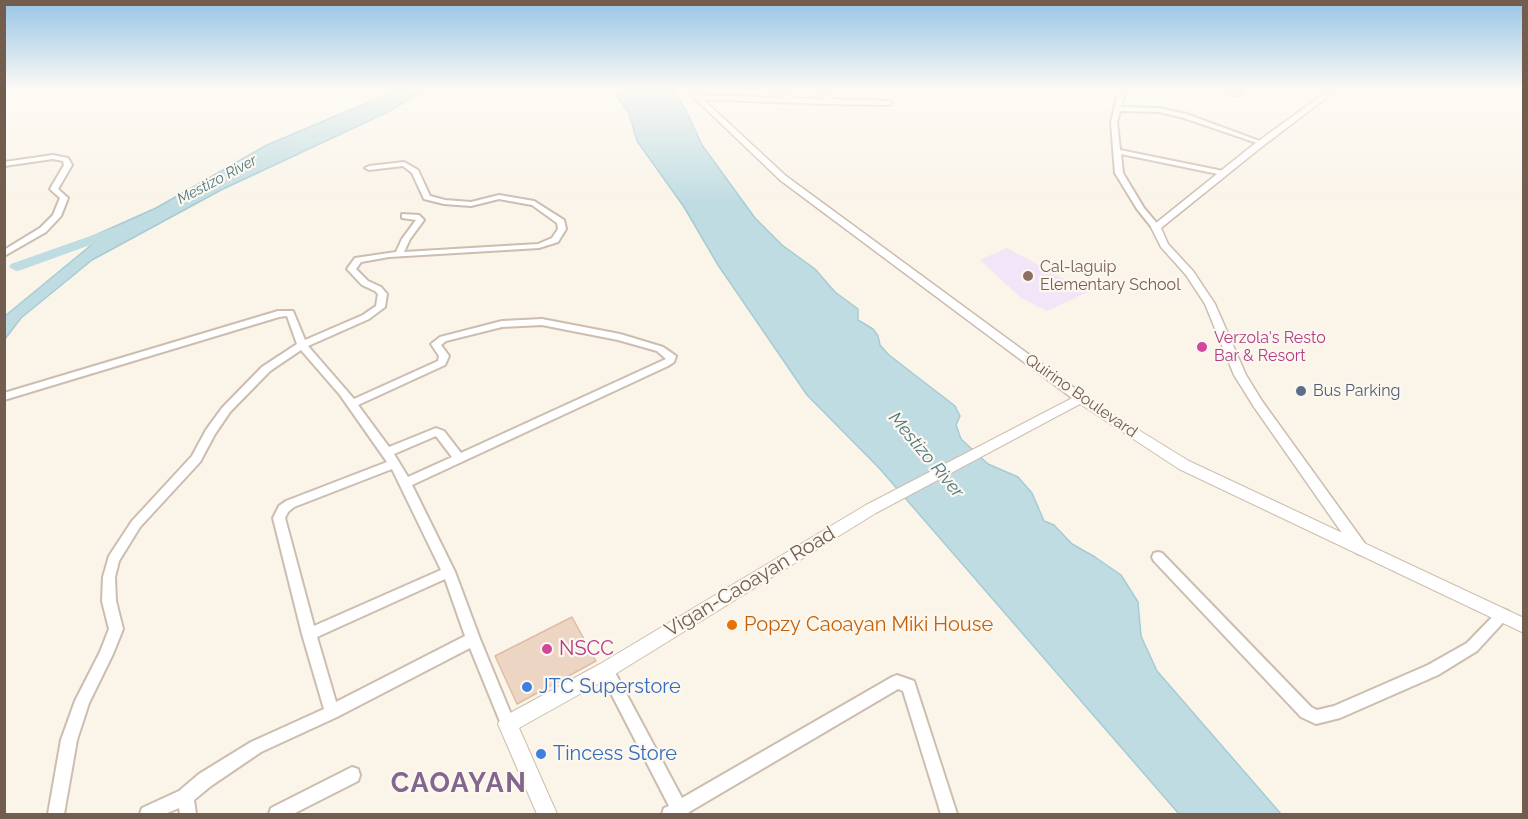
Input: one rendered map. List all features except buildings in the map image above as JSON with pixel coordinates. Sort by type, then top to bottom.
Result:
[{"type":"main road","name":"Vigan-Caoayan Road","points":[[508,724],[606,670],[871,509],[1080,398]]},
{"type":"main road","name":"Quirino Boulevard","points":[[1080,398],[1184,465],[1524,626]]},
{"type":"main road","points":[[508,724],[547,814]]},
{"type":"street","name":"Quirino Boulevard","points":[[729,127],[783,178],[1080,398]]},
{"type":"street","points":[[1115,127],[1119,173],[1123,182],[1141,209],[1156,226],[1164,245],[1190,273],[1210,304],[1240,375],[1258,404],[1361,549]]},
{"type":"street","points":[[1215,127],[1262,143]]},
{"type":"street","points":[[1156,226],[1283,127]]},
{"type":"street","points":[[1117,151],[1222,173]]},
{"type":"street","points":[[4,164],[52,157],[66,159],[68,165],[54,189],[64,198],[57,216],[43,230],[4,254]]},
{"type":"street","points":[[56,814],[72,730],[82,701],[116,629],[109,601],[109,578],[113,560],[136,524],[196,459],[226,410],[266,369],[301,341],[366,317],[380,307],[383,294],[360,279],[351,266],[358,260],[399,254],[539,246],[555,240],[562,230],[561,222],[555,216],[524,199],[499,197],[471,204],[444,202],[427,197],[415,172],[404,164],[369,168]]},
{"type":"street","points":[[399,254],[413,227],[420,220],[416,217],[405,216]]},
{"type":"street","points":[[4,397],[285,312],[290,313],[301,341],[391,458],[405,483],[449,572],[473,639],[508,724]]},
{"type":"street","points":[[351,404],[442,363],[444,356],[436,344],[443,339],[502,324],[542,322],[620,337],[660,349],[670,356],[669,362],[655,369],[405,483]]},
{"type":"street","points":[[332,712],[280,527],[280,514],[290,504],[391,458],[436,432],[459,458]]},
{"type":"street","points":[[1158,556],[1306,712],[1316,717],[1335,713],[1433,670],[1472,647],[1503,615]]},
{"type":"street","points":[[309,634],[449,572]]},
{"type":"street","points":[[148,814],[185,797],[205,780],[256,747],[332,712],[473,639]]},
{"type":"street","points":[[606,670],[677,813],[897,682],[909,686],[949,814]]},
{"type":"street","points":[[277,814],[352,775]]},
{"type":"street","points":[[185,797],[188,814]]},
{"type":"shaded area","name":"Cal-laguip Elementary School","points":[[1007,248],[1088,292],[1047,311],[1021,298],[980,260]]},
{"type":"water","points":[[309,127],[355,127],[221,190],[92,260],[21,318],[5,339],[5,316],[90,246],[91,237],[156,208],[267,145]]},
{"type":"water","points":[[633,127],[694,127],[702,145],[755,218],[782,245],[815,269],[835,292],[858,309],[858,320],[873,329],[880,345],[889,355],[955,406],[960,416],[956,425],[961,439],[988,464],[1018,477],[1032,493],[1044,521],[1054,525],[1072,544],[1121,575],[1138,602],[1141,636],[1157,671],[1281,814],[1179,814],[880,469],[807,395],[718,265],[684,207],[637,141]]},
{"type":"waterway","name":"Mestizo River","points":[[16,267],[113,232]]},
{"type":"place","name":"Cal-laguip Elementary School","points":[[1028,276]]},
{"type":"place","name":"Verzola's Resto Bar & Resort","points":[[1202,347]]},
{"type":"place","name":"Bus Parking","points":[[1301,391]]},
{"type":"place","name":"Popzy Caoayan Miki House","points":[[732,625]]},
{"type":"place","name":"NSCC","points":[[547,649]]},
{"type":"place","name":"JTC Superstore","points":[[527,687]]},
{"type":"place","name":"Tincess Store","points":[[541,754]]},
{"type":"district","name":"CAOAYAN","points":[[459,784]]}]
